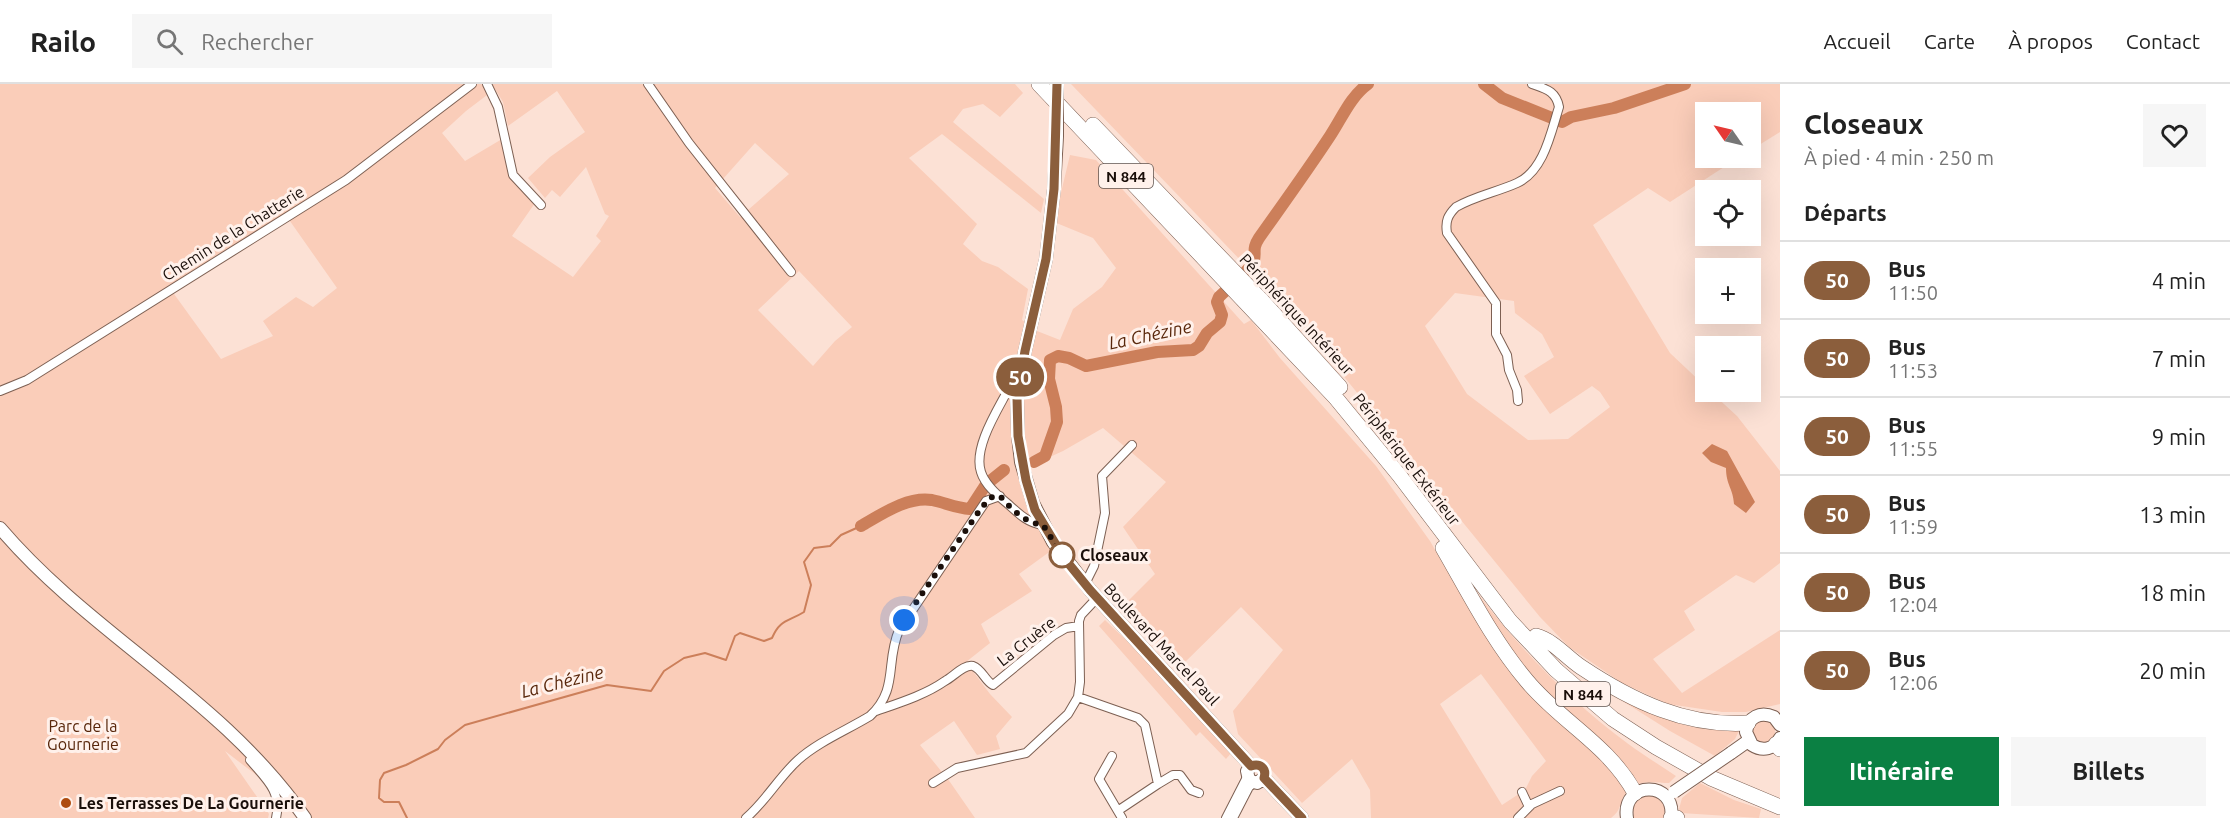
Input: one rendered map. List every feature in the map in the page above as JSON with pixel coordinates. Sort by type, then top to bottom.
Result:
[{"type":"highway","name":"N 844","points":[[1040,84],[1218,264]]},
{"type":"highway","name":"Périphérique Intérieur","points":[[1055,84],[1218,264],[1327,373],[1391,448],[1504,598],[1536,636],[1588,685],[1643,727],[1719,771],[1780,797]]},
{"type":"highway","name":"Périphérique Extérieur","points":[[1261,309],[1434,521],[1510,621],[1537,651],[1582,694],[1621,724],[1680,762],[1729,787],[1780,807]]},
{"type":"highway","points":[[1434,521],[1432,529],[1491,631],[1527,682],[1610,756],[1626,776],[1635,793]]},
{"type":"highway","points":[[1536,636],[1548,639],[1589,672],[1638,701],[1713,723],[1748,723]]},
{"type":"highway","points":[[1671,818],[1677,818]]},
{"type":"street","name":"Chemin de la Chatterie","points":[[0,392],[27,380],[346,180],[472,84]]},
{"type":"street","points":[[487,84],[498,106],[513,174],[541,205]]},
{"type":"street","points":[[648,84],[689,143],[791,272]]},
{"type":"street","name":"Boulevard Marcel Paul","points":[[1055,84],[1057,136],[1046,259],[1019,384],[1018,436],[1022,462],[1035,510],[1064,558],[1097,598],[1254,776],[1302,818]]},
{"type":"street","points":[[1518,401],[1507,355],[1496,334],[1496,303],[1447,233],[1446,224],[1449,214],[1456,207],[1520,182],[1541,158],[1558,112],[1558,99],[1552,92],[1532,84]]},
{"type":"street","points":[[1019,384],[1013,385],[1008,390],[988,430],[980,452],[980,470],[984,480],[1024,519],[1043,525]]},
{"type":"street","points":[[1085,584],[1094,567],[1105,513],[1102,476],[1132,445]]},
{"type":"street","points":[[746,818],[759,807],[780,779],[800,758],[874,712],[886,698],[892,651],[899,630],[986,501],[1000,496]]},
{"type":"street","points":[[0,528],[43,573],[81,607],[196,700],[239,738],[286,791],[305,818]]},
{"type":"street","points":[[933,783],[957,768],[1026,753],[1068,714],[1078,697],[1080,682],[1079,626],[1081,615],[1097,598]]},
{"type":"street","name":"La Cruère","points":[[874,712],[940,685],[966,666],[979,669],[993,686],[1054,635],[1066,627],[1079,626]]},
{"type":"street","points":[[1078,697],[1138,718],[1145,725],[1158,784]]},
{"type":"street","points":[[1779,722],[1770,715],[1760,714],[1748,723],[1746,732],[1748,741],[1761,749],[1779,744]]},
{"type":"street","points":[[239,738],[244,753],[275,792],[279,804],[276,818]]},
{"type":"street","points":[[1627,818],[1628,804],[1635,793],[1651,789],[1670,794],[1748,741]]},
{"type":"street","points":[[1112,756],[1099,779],[1120,814],[1173,775],[1180,775],[1191,790],[1199,794]]},
{"type":"street","points":[[1226,818],[1254,776]]},
{"type":"street","points":[[1233,818],[1254,776]]},
{"type":"street","points":[[1518,818],[1529,807],[1550,794],[1560,791]]},
{"type":"street","points":[[1522,792],[1529,807]]},
{"type":"street","points":[[1670,794],[1671,818]]},
{"type":"green space","name":"Parc de la Gournerie","points":[[0,84],[1015,84],[1023,93],[1000,117],[983,104],[963,109],[953,122],[1044,199],[1041,213],[942,134],[909,158],[977,224],[963,244],[982,261],[998,267],[1028,289],[1022,320],[1037,331],[1060,340],[1073,309],[1102,287],[1116,268],[1093,238],[1054,222],[1070,155],[1096,160],[1244,324],[1251,320],[1280,358],[1376,466],[1430,541],[1454,583],[1464,575],[1519,644],[1560,686],[1627,743],[1676,776],[1669,783],[1645,782],[1629,789],[1619,809],[1611,818],[1371,818],[1370,790],[1352,759],[1302,803],[1238,734],[1233,711],[1283,650],[1241,607],[1178,669],[1121,608],[1155,574],[1123,527],[1166,482],[1103,428],[1063,451],[1019,471],[1052,550],[1019,574],[1032,591],[981,624],[990,643],[966,662],[990,694],[1012,717],[996,736],[1000,749],[977,755],[954,721],[920,745],[975,818],[312,818],[225,751],[269,814],[268,818],[0,818]],"holes":[[[495,89],[503,102],[508,126],[557,91],[585,132],[550,157],[528,178],[545,198],[552,190],[560,197],[586,167],[605,214],[609,216],[596,236],[601,241],[573,277],[512,236],[535,203],[509,177],[502,139],[465,161],[442,133]],[[755,143],[789,174],[740,217],[715,188]],[[285,214],[337,288],[313,307],[296,297],[263,321],[273,336],[221,359],[169,287]],[[799,271],[852,327],[835,341],[813,366],[758,310]],[[1481,674],[1546,761],[1532,776],[1525,790],[1502,805],[1440,704]]]},
{"type":"green space","points":[[1071,84],[1780,84],[1780,132],[1761,144],[1761,102],[1695,102],[1695,168],[1723,168],[1704,180],[1695,180],[1695,186],[1670,202],[1648,188],[1593,225],[1670,353],[1695,377],[1695,402],[1722,402],[1737,416],[1780,471],[1780,563],[1754,583],[1736,575],[1684,611],[1695,630],[1653,659],[1682,693],[1780,630],[1780,704],[1746,712],[1722,712],[1668,704],[1622,683],[1569,647],[1540,617],[1297,319]],"holes":[[[1455,293],[1514,301],[1515,313],[1542,334],[1554,357],[1524,376],[1550,414],[1592,386],[1600,392],[1610,407],[1568,439],[1528,440],[1467,394],[1425,326]]]},
{"type":"green space","points":[[1105,620],[1147,660],[1232,752],[1226,759],[1200,732],[1196,736],[1099,626]]},
{"type":"green space","points":[[1621,700],[1693,727],[1740,729],[1735,739],[1715,756]]},
{"type":"green space","points":[[1763,719],[1768,720],[1774,726],[1774,736],[1768,742],[1763,743],[1758,742],[1752,736],[1751,731],[1752,726],[1758,720]]},
{"type":"green space","points":[[1700,783],[1734,800],[1761,809],[1759,818],[1681,813],[1679,809],[1682,798]]},
{"type":"green space","points":[[1651,794],[1663,803],[1665,810],[1663,818],[1634,818],[1633,805],[1640,797]]},
{"type":"shaded area","points":[[1712,444],[1727,451],[1755,502],[1746,513],[1734,504],[1726,468],[1711,462],[1702,453]]},
{"type":"waterway","name":"La Chézine","points":[[1034,462],[1045,456],[1057,422],[1049,379],[1050,360],[1058,356],[1069,358],[1086,366],[1157,352],[1193,350],[1199,346],[1207,333],[1220,322],[1222,315],[1217,302],[1219,297],[1252,264],[1259,238],[1321,149],[1351,101],[1368,84]]},
{"type":"waterway","name":"La Chézine","points":[[1484,84],[1502,98],[1562,122],[1571,117],[1614,108],[1685,84]]},
{"type":"waterway","name":"La Chézine","points":[[989,482],[1004,470]]},
{"type":"waterway","name":"La Chézine","points":[[861,526],[895,507],[923,499],[970,509],[985,486]]},
{"type":"waterway","name":"La Chézine","points":[[407,818],[399,802],[384,802],[379,798],[380,780],[384,773],[438,749],[445,740],[465,725],[607,685],[651,691],[664,671],[684,658],[705,653],[726,660],[735,636],[740,633],[764,641],[772,638],[781,624],[804,612],[811,585],[804,562],[814,548],[830,546],[841,535],[861,526]]},
{"type":"bus line","name":"50","points":[[1057,84],[1054,189],[1046,259],[1017,398],[1018,436],[1022,462],[1035,510],[1053,542],[1090,590],[1251,766],[1262,767],[1265,772],[1264,778],[1302,818]]},
{"type":"place","name":"Closeaux","points":[[1062,555]]},
{"type":"place","name":"Les Terrasses De La Gournerie","points":[[66,803]]},
{"type":"route","points":[[904,620],[986,501],[992,497],[1000,496],[1024,519],[1043,525],[1064,558],[1062,555]]}]
